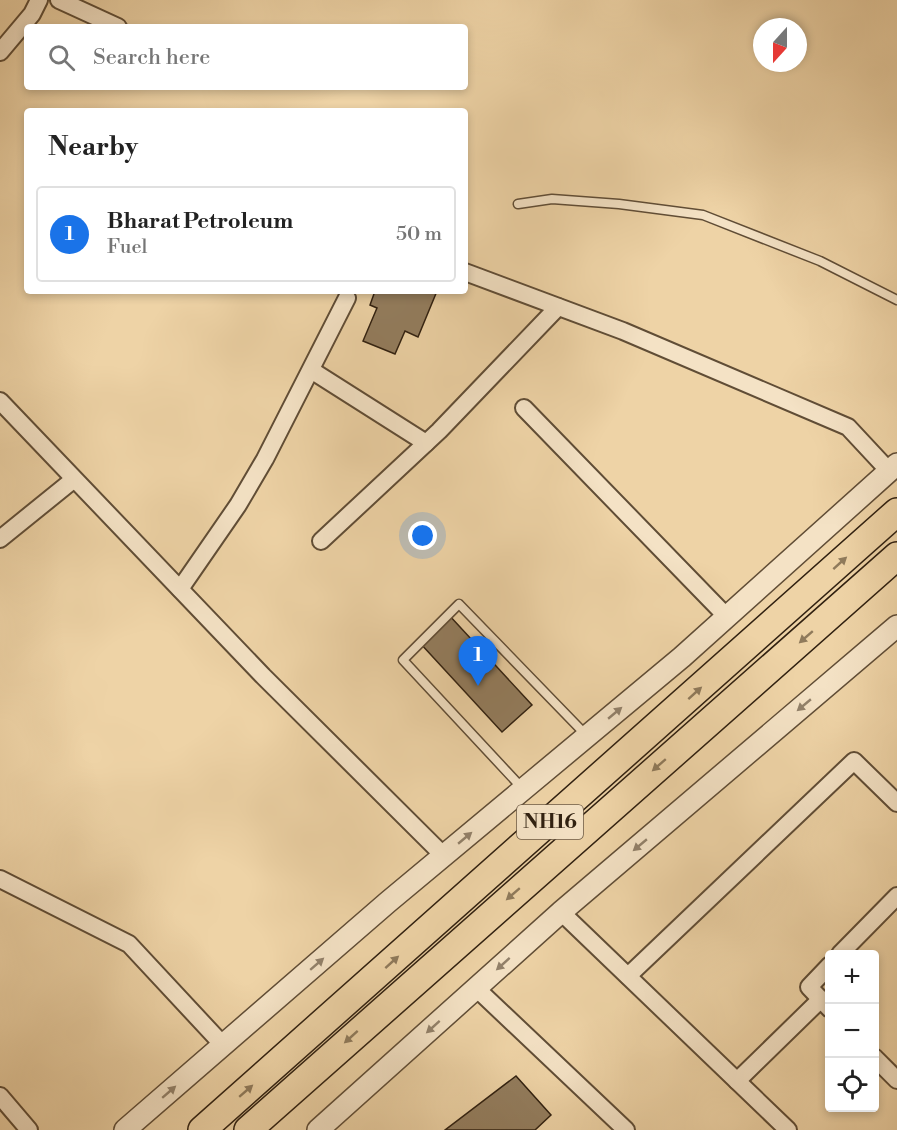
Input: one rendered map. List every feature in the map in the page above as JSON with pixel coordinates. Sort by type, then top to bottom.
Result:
[{"type":"highway","name":"NH16","points":[[202,1130],[897,513]]},
{"type":"highway","name":"NH16","points":[[248,1130],[897,556]]},
{"type":"street","points":[[0,52],[32,14],[39,0]]},
{"type":"street","points":[[59,0],[111,24]]},
{"type":"street","points":[[125,1130],[727,617],[893,467],[848,427],[634,336],[468,273]]},
{"type":"street","points":[[180,589],[260,468],[347,298]]},
{"type":"street","points":[[321,541],[426,443],[558,307]]},
{"type":"street","points":[[311,370],[426,443]]},
{"type":"street","points":[[0,401],[73,480],[263,676],[444,856]]},
{"type":"street","points":[[524,408],[727,617]]},
{"type":"street","points":[[0,539],[73,480]]},
{"type":"street","points":[[320,1129],[561,912],[897,626]]},
{"type":"street","points":[[628,975],[854,761],[897,803]]},
{"type":"street","points":[[0,879],[129,944],[224,1045]]},
{"type":"street","points":[[844,950],[897,896]]},
{"type":"street","points":[[561,912],[788,1130]]},
{"type":"street","points":[[737,1081],[825,1004],[809,987],[825,970]]},
{"type":"street","points":[[476,988],[626,1130]]},
{"type":"street","points":[[876,1058],[897,1080]]},
{"type":"street","points":[[0,1096],[29,1130]]},
{"type":"lane","points":[[518,204],[552,200],[586,201],[703,215],[820,261],[897,300]]},
{"type":"lane","points":[[524,789],[403,660],[459,604],[587,736]]},
{"type":"building","points":[[374,294],[436,294],[418,337],[405,331],[395,354],[363,341],[377,308],[370,305]]},
{"type":"building","points":[[448,614],[532,705],[502,732],[420,643]]},
{"type":"building","points":[[516,1076],[551,1115],[535,1130],[445,1130]]},
{"type":"place","name":"Bharat Petroleum","points":[[478,686]]}]
